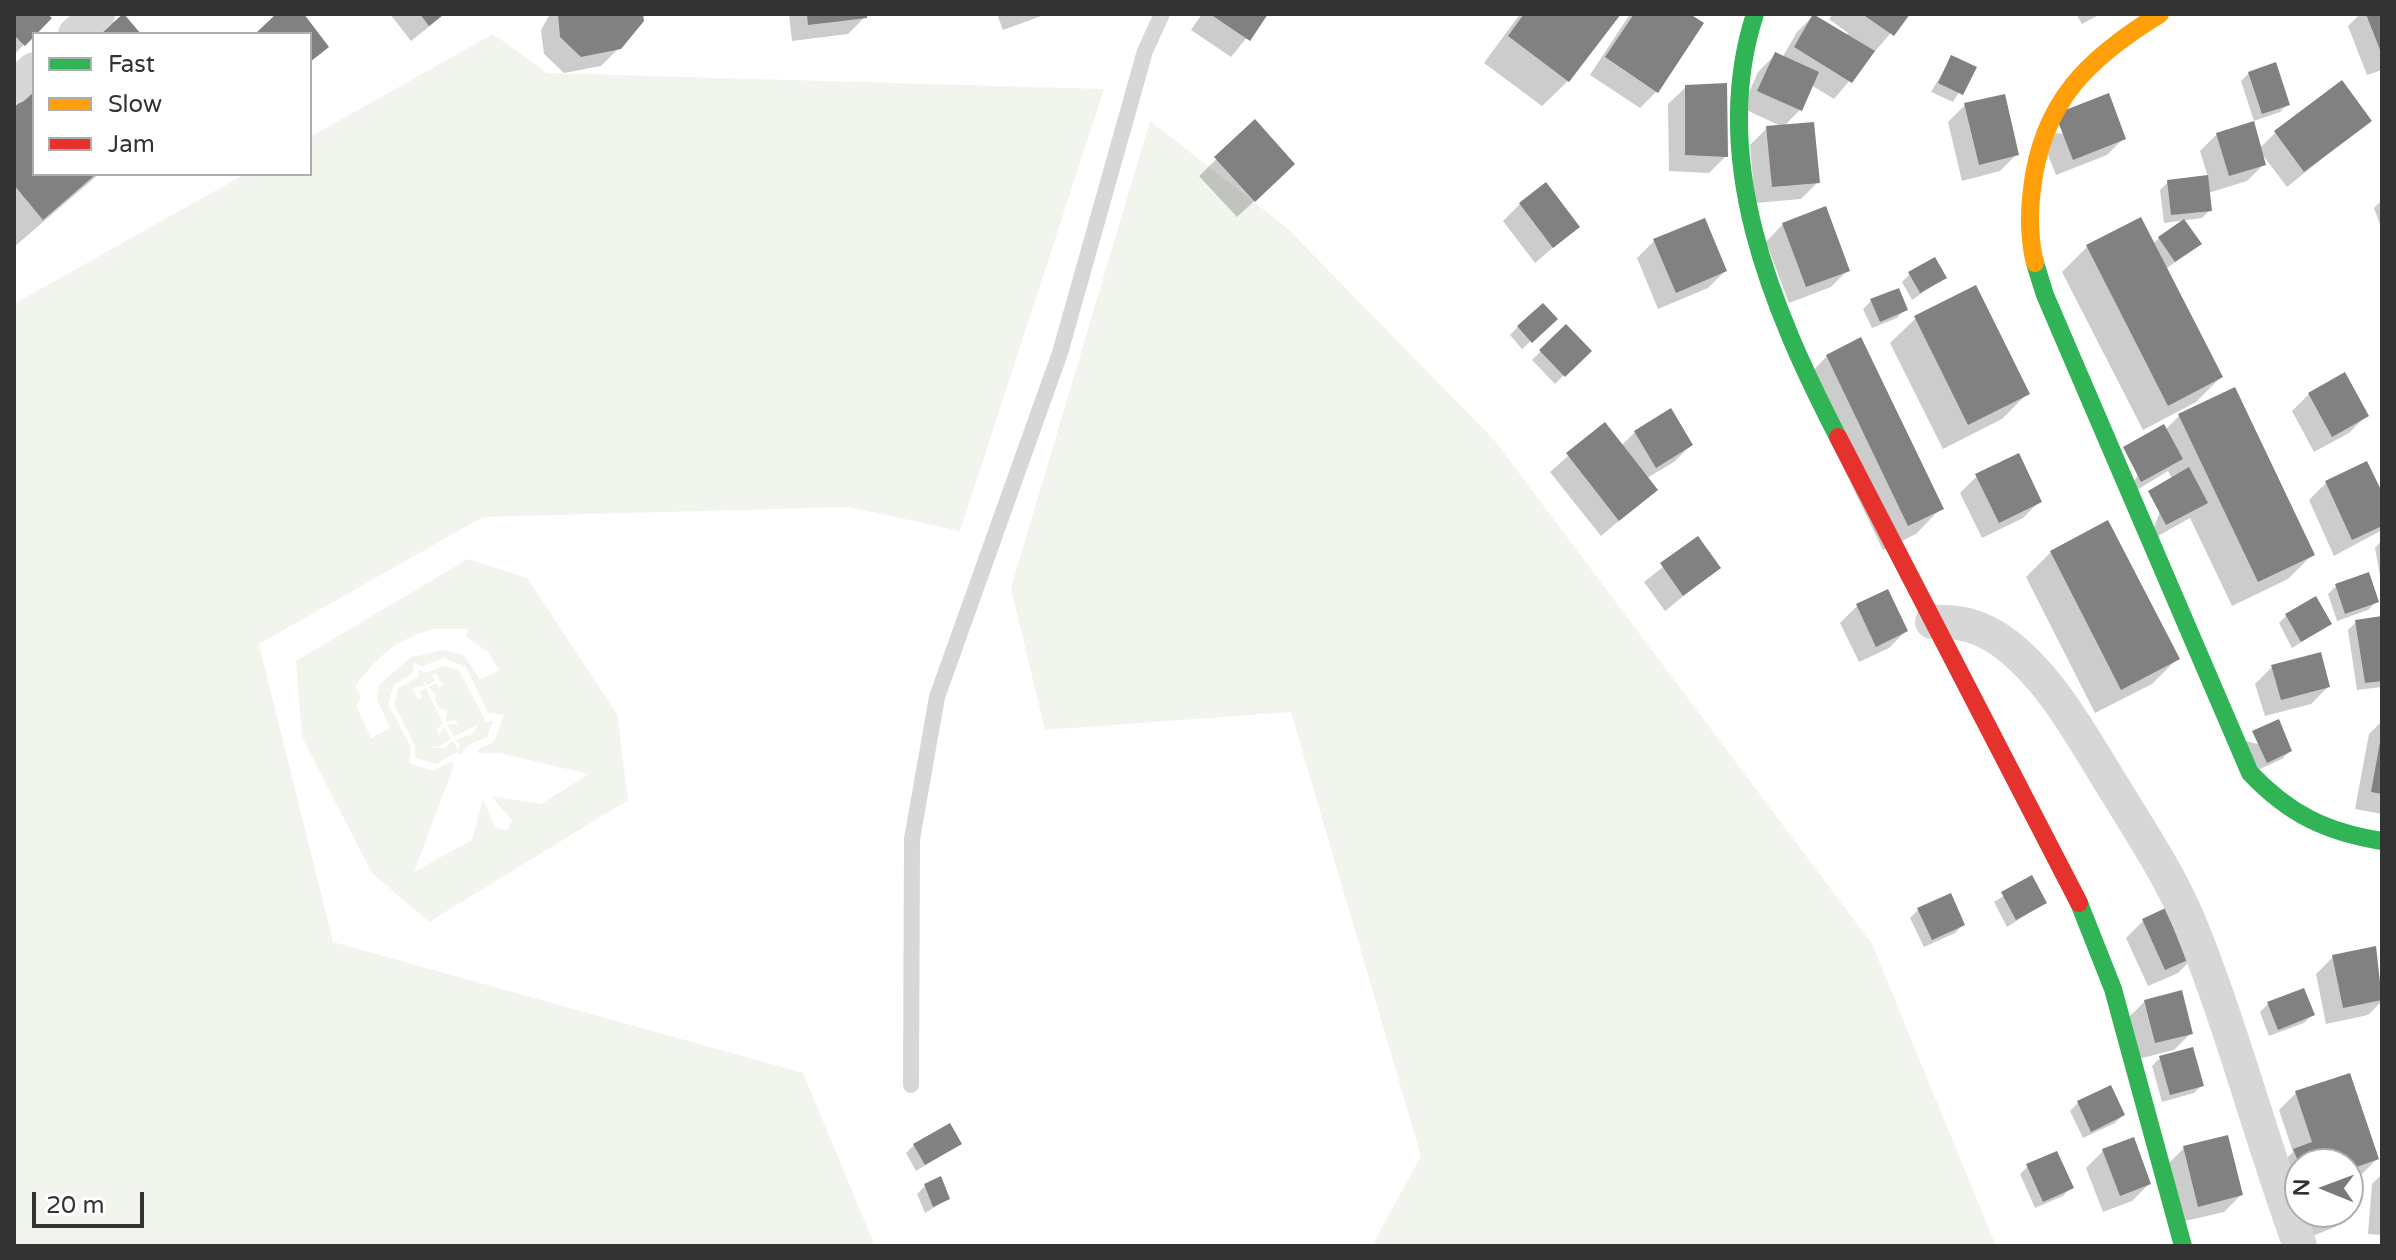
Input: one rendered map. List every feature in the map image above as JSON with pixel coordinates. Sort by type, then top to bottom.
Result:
[{"type":"street","points":[[77,32],[98,14]]},
{"type":"street","points":[[1755,14],[1739,72],[1739,129],[1745,193],[1765,275],[1798,360],[2076,897],[2113,989],[2183,1246]]},
{"type":"street","points":[[2160,14],[2121,36],[2086,65],[2057,101],[2042,139],[2032,190],[2031,244],[2045,295],[2250,773],[2280,806],[2307,823],[2348,836],[2382,841]]},
{"type":"street","points":[[14,87],[32,71]]},
{"type":"street","points":[[1932,622],[1958,621],[1977,627],[2001,641],[2031,668],[2069,716],[2154,852],[2192,928],[2300,1246]]},
{"type":"lane","points":[[911,1085],[912,839],[937,697],[1060,353],[1145,51],[1162,14]]},
{"type":"shaded area","points":[[493,34],[547,73],[1104,89],[960,531],[849,507],[483,517],[259,644],[333,942],[803,1073],[875,1246],[14,1246],[14,304],[241,176],[312,176],[312,136]]},
{"type":"shaded area","points":[[1150,121],[1287,228],[1495,441],[1872,944],[1996,1246],[1372,1246],[1421,1156],[1291,712],[1045,730],[1011,588]]},
{"type":"shaded area","points":[[468,559],[527,578],[617,714],[628,800],[429,922],[372,873],[302,737],[296,661]],"holes":[[[433,629],[468,629],[466,637],[487,651],[499,670],[480,680],[464,655],[443,650],[411,657],[380,684],[377,699],[390,728],[371,738],[356,706],[361,697],[355,686],[389,650],[408,638]],[[444,658],[466,667],[488,713],[504,715],[494,742],[477,750],[478,753],[499,753],[589,774],[541,804],[491,796],[512,820],[507,831],[495,827],[483,799],[472,840],[414,872],[454,765],[452,761],[433,771],[409,763],[411,747],[388,704],[394,685],[413,673],[414,663],[423,666]]]},
{"type":"shaded area","points":[[443,666],[459,670],[486,722],[493,721],[487,737],[466,746],[462,754],[456,753],[436,764],[415,758],[415,746],[394,704],[398,688],[418,677],[419,670],[426,673]],"holes":[[[436,673],[443,686],[439,688],[436,683],[428,687],[437,696],[434,698],[439,708],[447,711],[446,722],[455,720],[459,724],[447,724],[454,737],[479,724],[472,734],[455,740],[460,745],[458,749],[453,741],[444,748],[428,748],[440,746],[451,739],[444,726],[438,737],[437,729],[443,723],[437,710],[434,713],[436,709],[426,688],[419,692],[422,697],[418,699],[412,688],[425,686],[422,678],[427,685],[435,681],[432,675]]]},
{"type":"building","points":[[14,14],[47,14],[52,18],[38,32],[32,32],[32,39],[25,46],[14,35]]},
{"type":"building","points":[[123,14],[139,32],[102,32]]},
{"type":"building","points":[[276,14],[304,14],[329,47],[312,60],[312,32],[257,32]]},
{"type":"building","points":[[420,14],[444,14],[429,26]]},
{"type":"building","points":[[558,14],[643,14],[644,21],[621,49],[581,57],[560,37]]},
{"type":"building","points":[[807,14],[867,14],[867,18],[808,25]]},
{"type":"building","points":[[1210,14],[1268,14],[1250,41]]},
{"type":"building","points":[[1524,14],[1621,14],[1569,82],[1508,36]]},
{"type":"building","points":[[1634,14],[1690,14],[1704,23],[1658,93],[1605,57]]},
{"type":"building","points":[[1813,14],[1875,51],[1852,83],[1794,47]]},
{"type":"building","points":[[1862,14],[1910,14],[1894,36]]},
{"type":"building","points":[[2366,14],[2382,14],[2382,55]]},
{"type":"building","points":[[1775,52],[1819,72],[1802,111],[1757,91]]},
{"type":"building","points":[[1951,55],[1977,67],[1963,95],[1938,83]]},
{"type":"building","points":[[2276,62],[2290,105],[2262,114],[2248,72]]},
{"type":"building","points":[[2342,80],[2372,121],[2304,172],[2274,131]]},
{"type":"building","points":[[1727,83],[1728,157],[1685,155],[1685,85]]},
{"type":"building","points":[[32,92],[32,176],[94,176],[43,220],[14,185],[14,107]]},
{"type":"building","points":[[2109,93],[2126,139],[2073,160],[2055,114]]},
{"type":"building","points":[[2005,94],[2019,155],[1979,165],[1964,103]]},
{"type":"building","points":[[1255,119],[1295,164],[1255,202],[1214,157]]},
{"type":"building","points":[[2254,121],[2266,165],[2229,176],[2216,133]]},
{"type":"building","points":[[1814,122],[1820,183],[1772,187],[1766,126]]},
{"type":"building","points":[[2208,175],[2212,211],[2171,215],[2167,180]]},
{"type":"building","points":[[1546,182],[1580,227],[1553,248],[1519,203]]},
{"type":"building","points":[[1826,206],[1850,271],[1806,287],[1782,223]]},
{"type":"building","points":[[2141,217],[2223,377],[2168,406],[2086,245]]},
{"type":"building","points":[[1705,218],[1727,271],[1676,293],[1653,239]]},
{"type":"building","points":[[2184,219],[2202,244],[2175,262],[2158,237]]},
{"type":"building","points":[[1935,257],[1947,278],[1920,293],[1908,272]]},
{"type":"building","points":[[1976,285],[2030,394],[1968,425],[1914,316]]},
{"type":"building","points":[[1899,288],[1908,310],[1880,322],[1870,299]]},
{"type":"building","points":[[1543,303],[1558,319],[1532,343],[1517,326]]},
{"type":"building","points":[[1566,324],[1592,351],[1565,377],[1539,350]]},
{"type":"building","points":[[1861,337],[1944,509],[1908,526],[1826,355]]},
{"type":"building","points":[[2345,372],[2369,416],[2332,437],[2308,393]]},
{"type":"building","points":[[2235,387],[2315,555],[2258,582],[2178,414]]},
{"type":"building","points":[[1671,408],[1693,445],[1656,468],[1634,431]]},
{"type":"building","points":[[1605,422],[1658,490],[1619,521],[1566,453]]},
{"type":"building","points":[[2164,424],[2183,459],[2141,482],[2123,447]]},
{"type":"building","points":[[2019,453],[2042,502],[1999,523],[1975,474]]},
{"type":"building","points":[[2367,461],[2382,492],[2382,526],[2352,540],[2325,481]]},
{"type":"building","points":[[2189,467],[2208,503],[2166,525],[2148,491]]},
{"type":"building","points":[[2108,520],[2180,659],[2121,690],[2050,551]]},
{"type":"building","points":[[1698,536],[1721,568],[1683,596],[1660,563]]},
{"type":"building","points":[[2369,572],[2379,602],[2345,614],[2335,584]]},
{"type":"building","points":[[1888,589],[1908,631],[1876,647],[1856,604]]},
{"type":"building","points":[[2316,596],[2332,624],[2301,642],[2285,614]]},
{"type":"building","points":[[2382,616],[2382,681],[2365,683],[2355,620]]},
{"type":"building","points":[[2321,652],[2330,687],[2281,700],[2271,665]]},
{"type":"building","points":[[2279,719],[2292,751],[2267,763],[2252,731]]},
{"type":"building","points":[[2382,742],[2382,794],[2371,792]]},
{"type":"building","points":[[2032,875],[2047,903],[2016,920],[2001,892]]},
{"type":"building","points":[[1951,893],[1965,925],[1932,940],[1917,908]]},
{"type":"building","points":[[2174,904],[2197,956],[2165,970],[2142,919]]},
{"type":"building","points":[[2376,946],[2382,1000],[2343,1008],[2332,955]]},
{"type":"building","points":[[2304,988],[2315,1015],[2278,1030],[2267,1002]]},
{"type":"building","points":[[2182,990],[2193,1034],[2155,1043],[2144,1000]]},
{"type":"building","points":[[2193,1047],[2204,1086],[2170,1095],[2159,1056]]},
{"type":"building","points":[[2350,1073],[2379,1159],[2364,1164],[2364,1148],[2296,1148],[2312,1142],[2295,1091]]},
{"type":"building","points":[[2111,1085],[2125,1115],[2091,1132],[2077,1101]]},
{"type":"building","points":[[950,1123],[962,1144],[925,1165],[913,1144]]},
{"type":"building","points":[[2228,1135],[2243,1195],[2198,1207],[2183,1146]]},
{"type":"building","points":[[2134,1137],[2151,1184],[2120,1196],[2102,1149]]},
{"type":"building","points":[[2057,1151],[2074,1188],[2043,1202],[2026,1164]]},
{"type":"building","points":[[941,1176],[950,1199],[933,1207],[924,1184]]},
{"type":"traffic: fast","points":[[1755,14],[1742,68],[1739,123],[1743,177],[1754,232],[1770,285],[1838,437]]},
{"type":"traffic: fast","points":[[2035,263],[2045,295],[2250,773],[2279,800],[2310,819],[2343,832],[2382,841]]},
{"type":"traffic: fast","points":[[2079,903],[2113,989],[2183,1246]]},
{"type":"traffic: slow","points":[[2035,263],[2030,226],[2032,189],[2037,158],[2058,107],[2090,66],[2160,14]]},
{"type":"traffic: jam","points":[[1838,437],[2079,903]]}]
